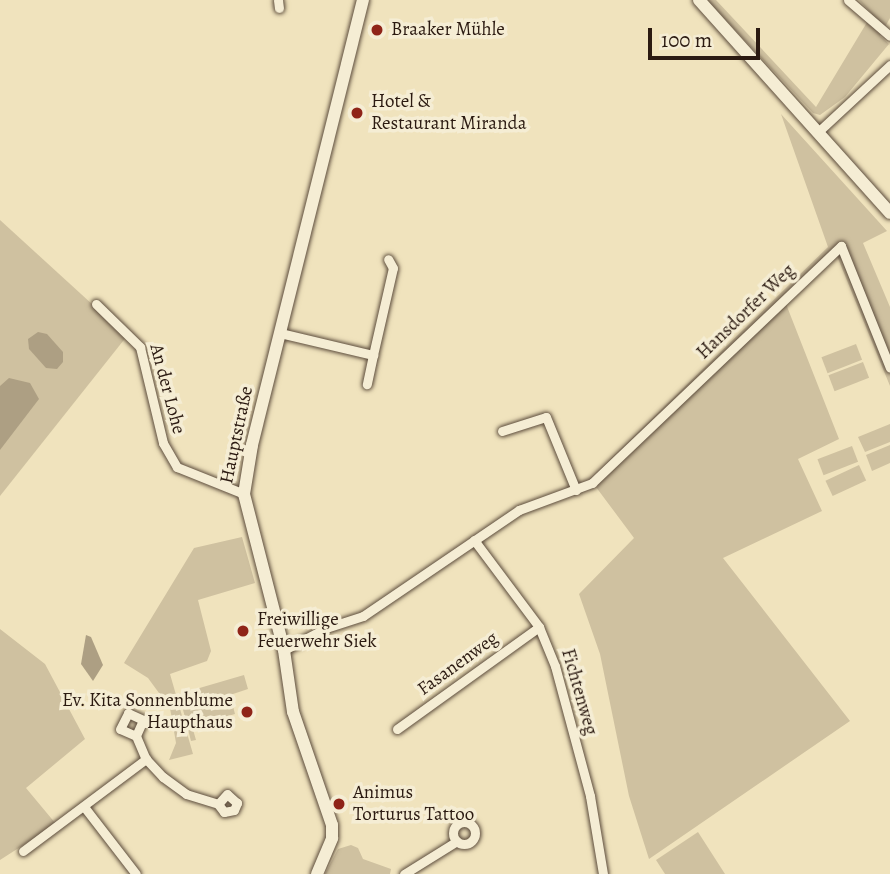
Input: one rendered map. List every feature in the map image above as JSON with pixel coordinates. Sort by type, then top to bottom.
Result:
[{"type":"street","name":"Hauptstraße","points":[[317,874],[332,838],[332,825],[293,712],[284,650],[244,494],[280,333],[363,0]]},
{"type":"street","points":[[699,0],[890,213]]},
{"type":"street","points":[[848,0],[890,36]]},
{"type":"street","points":[[819,131],[890,65]]},
{"type":"street","name":"Hansdorfer Weg","points":[[284,650],[326,628],[363,616],[519,510],[592,483],[841,246],[890,368]]},
{"type":"street","points":[[367,384],[393,268],[388,260]]},
{"type":"street","name":"An der Lohe","points":[[96,304],[140,347],[163,443],[177,467],[244,494]]},
{"type":"street","points":[[280,333],[373,355]]},
{"type":"street","points":[[502,431],[546,417],[576,489]]},
{"type":"street","name":"Fichtenweg","points":[[474,540],[539,627],[555,666],[590,796],[603,874]]},
{"type":"street","name":"Fasanenweg","points":[[397,729],[539,627]]},
{"type":"street","points":[[135,736],[146,759],[173,786],[218,804]]},
{"type":"street","points":[[23,851],[85,808],[146,759]]},
{"type":"street","points":[[85,808],[136,874]]},
{"type":"street","points":[[404,874],[457,841]]},
{"type":"shaded area","points":[[707,0],[716,0],[816,107],[872,14],[859,0],[890,0],[890,18],[880,36],[889,44],[845,97],[820,115],[813,113]]},
{"type":"shaded area","points":[[781,114],[887,231],[863,243],[890,307],[890,386],[837,256],[786,304],[839,439],[798,459],[822,511],[723,558],[850,721],[649,859],[629,796],[600,654],[579,594],[634,538],[590,479],[828,247]]},
{"type":"shaded area","points":[[0,220],[127,336],[0,496]]},
{"type":"shaded area","points":[[38,332],[47,334],[63,352],[63,362],[57,369],[46,368],[29,349],[28,339]]},
{"type":"shaded area","points":[[856,344],[862,360],[828,373],[821,357]]},
{"type":"shaded area","points":[[863,362],[869,378],[835,391],[828,375]]},
{"type":"shaded area","points":[[9,378],[30,383],[39,399],[0,450],[0,386]]},
{"type":"shaded area","points":[[890,424],[890,442],[865,452],[858,437]]},
{"type":"shaded area","points":[[890,445],[890,463],[872,471],[866,455]]},
{"type":"shaded area","points":[[852,446],[858,462],[824,475],[817,459]]},
{"type":"shaded area","points":[[859,465],[866,480],[833,496],[825,481]]},
{"type":"shaded area","points":[[242,537],[255,583],[198,600],[211,651],[207,661],[170,674],[193,754],[169,760],[176,743],[170,708],[148,678],[124,663],[194,548]]},
{"type":"shaded area","points":[[0,629],[45,664],[85,739],[26,788],[56,824],[0,860]]},
{"type":"shaded area","points":[[86,635],[91,637],[103,665],[93,681],[81,664]]},
{"type":"shaded area","points":[[244,675],[248,689],[230,695],[235,714],[192,726],[196,740],[191,741],[179,694]]},
{"type":"shaded area","points":[[698,832],[725,874],[665,874],[656,860]]},
{"type":"shaded area","points":[[351,845],[358,848],[363,859],[391,869],[390,874],[325,874],[338,849]]},
{"type":"place","name":"Braaker Mühle","points":[[377,30]]},
{"type":"place","name":"Hotel & Restaurant Miranda","points":[[357,113]]},
{"type":"place","name":"Freiwillige Feuerwehr Siek","points":[[243,631]]},
{"type":"place","name":"Ev. Kita Sonnenblume Haupthaus","points":[[247,712]]},
{"type":"place","name":"Animus Torturus Tattoo","points":[[339,804]]}]
